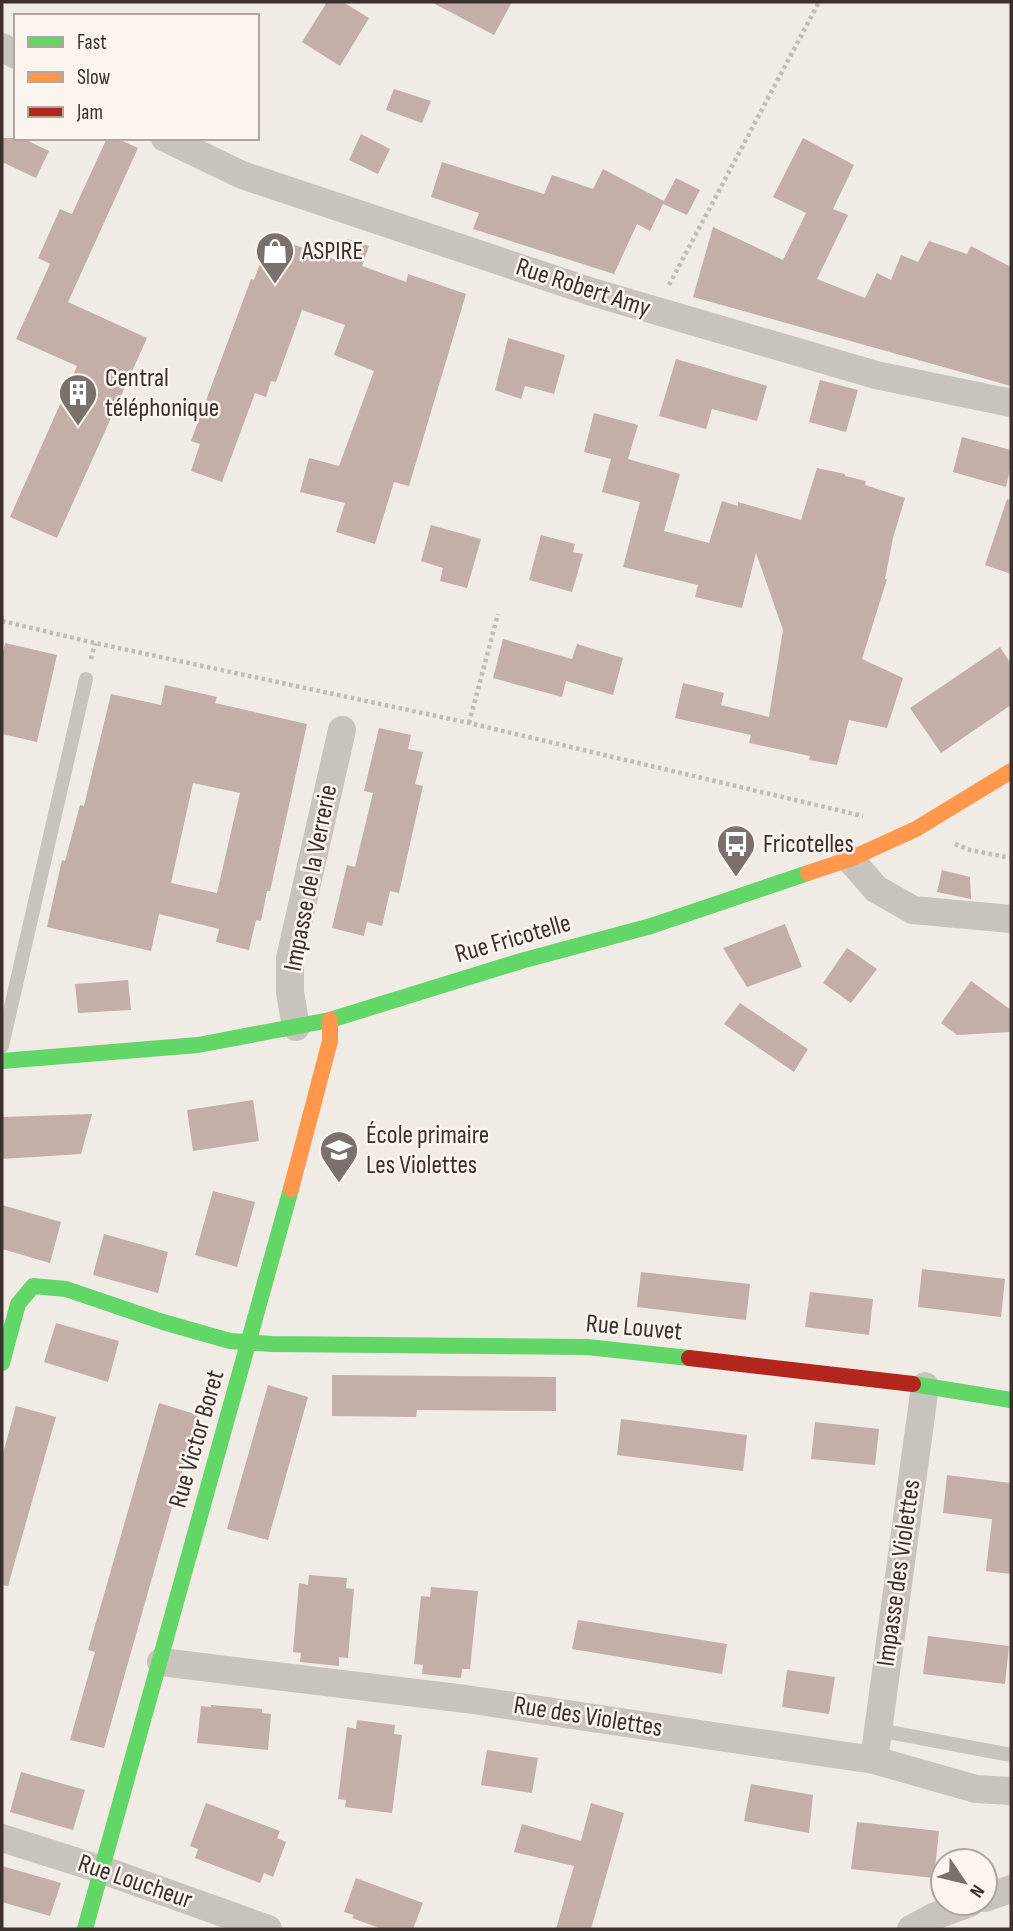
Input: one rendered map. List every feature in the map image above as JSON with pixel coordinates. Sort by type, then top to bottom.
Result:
[{"type":"street","name":"Rue Robert Amy","points":[[169,140],[242,175],[579,288],[876,375],[1011,403]]},
{"type":"street","name":"Impasse de la Verrerie","points":[[296,1027],[290,992],[290,958],[342,730]]},
{"type":"street","name":"Rue Fricotelle","points":[[2,1061],[198,1045],[330,1020],[521,961],[651,926],[850,859],[916,829],[1011,771]]},
{"type":"street","points":[[850,859],[876,889],[913,910],[1011,919]]},
{"type":"street","name":"Rue Victor Boret","points":[[85,1929],[249,1343],[330,1041],[330,1020]]},
{"type":"street","name":"Rue Louvet","points":[[2,1363],[18,1304],[33,1286],[65,1289],[230,1341],[587,1347],[925,1385],[1011,1400]]},
{"type":"street","name":"Impasse des Violettes","points":[[874,1760],[925,1385]]},
{"type":"street","name":"Rue des Violettes","points":[[161,1662],[466,1699],[874,1760],[976,1789],[1011,1791]]},
{"type":"street","name":"Rue Loucheur","points":[[2,1838],[103,1870],[268,1929]]},
{"type":"street","points":[[911,1929],[932,1917]]},
{"type":"lane","points":[[2,1046],[86,679]]},
{"type":"lane","points":[[878,1730],[1011,1755]]},
{"type":"path","points":[[655,311],[819,2]]},
{"type":"path","points":[[469,723],[498,614]]},
{"type":"path","points":[[2,621],[469,723],[869,818]]},
{"type":"path","points":[[916,829],[970,850],[1011,858]]},
{"type":"building","points":[[327,2],[343,2],[369,18],[340,66],[302,42]]},
{"type":"building","points":[[431,2],[512,2],[494,35]]},
{"type":"building","points":[[394,89],[431,101],[422,123],[386,110]]},
{"type":"building","points":[[361,134],[390,149],[378,174],[349,160]]},
{"type":"building","points":[[2,138],[26,140],[49,151],[36,178],[2,162]]},
{"type":"building","points":[[803,138],[854,165],[833,209],[848,215],[817,279],[865,298],[877,273],[891,280],[901,255],[918,262],[929,241],[967,254],[971,246],[1011,267],[1011,386],[693,297],[713,227],[783,260],[806,213],[773,197]]},
{"type":"building","points":[[106,140],[120,140],[138,148],[68,302],[147,338],[57,538],[10,517],[77,366],[16,339],[50,264],[38,258],[60,209],[72,214]]},
{"type":"building","points":[[442,162],[544,194],[552,175],[593,189],[603,169],[664,201],[676,178],[700,190],[687,215],[663,204],[650,231],[637,224],[614,274],[473,229],[479,213],[431,197]]},
{"type":"building","points":[[270,236],[339,261],[347,239],[369,246],[362,266],[406,282],[408,274],[466,294],[409,486],[394,482],[375,544],[336,532],[345,503],[300,492],[309,458],[339,466],[374,371],[334,355],[345,325],[302,310],[276,382],[271,381],[266,397],[255,393],[222,482],[191,471],[200,444],[191,441],[251,279],[254,280]]},
{"type":"building","points":[[508,338],[565,355],[554,394],[525,386],[521,399],[495,390]]},
{"type":"building","points":[[676,359],[767,386],[757,421],[712,409],[706,429],[659,416]]},
{"type":"building","points":[[820,380],[858,390],[846,432],[809,422]]},
{"type":"building","points":[[594,413],[638,425],[628,459],[680,474],[664,531],[709,543],[722,501],[738,506],[738,502],[801,520],[817,468],[866,481],[865,485],[905,498],[893,538],[887,579],[862,659],[903,678],[887,728],[849,720],[837,765],[809,760],[810,756],[749,743],[751,735],[675,718],[683,683],[724,693],[721,705],[769,717],[783,630],[756,553],[742,608],[695,597],[698,585],[623,567],[640,502],[602,492],[611,459],[584,452]]},
{"type":"building","points":[[962,437],[1011,450],[1006,487],[953,472]]},
{"type":"building","points":[[1007,499],[1011,500],[1011,574],[985,565]]},
{"type":"building","points":[[431,525],[481,539],[467,588],[440,581],[443,568],[421,561]]},
{"type":"building","points":[[541,535],[575,544],[573,552],[583,554],[572,592],[529,580]]},
{"type":"building","points":[[503,639],[572,659],[577,644],[623,658],[613,695],[566,681],[562,697],[493,678]]},
{"type":"building","points":[[5,643],[57,655],[37,742],[2,734],[2,657]]},
{"type":"building","points":[[1000,647],[1011,664],[1011,705],[941,753],[910,708]]},
{"type":"building","points":[[165,685],[217,697],[215,703],[307,724],[270,891],[267,891],[261,921],[256,920],[249,950],[216,942],[219,929],[159,914],[151,951],[47,927],[62,860],[65,861],[80,805],[84,806],[111,694],[161,705]],"holes":[[[193,783],[240,793],[217,893],[171,883]]]},
{"type":"building","points":[[379,728],[411,735],[408,749],[423,752],[415,784],[423,786],[399,893],[390,891],[382,926],[367,922],[364,936],[332,928],[347,865],[355,867],[373,793],[364,791]]},
{"type":"building","points":[[942,870],[970,877],[971,899],[937,892]]},
{"type":"building","points":[[785,924],[802,967],[747,987],[723,948]]},
{"type":"building","points":[[847,948],[877,969],[851,1003],[823,983]]},
{"type":"building","points":[[128,980],[131,1010],[78,1013],[75,984]]},
{"type":"building","points":[[971,981],[1011,1010],[1011,1032],[957,1035],[941,1023]]},
{"type":"building","points":[[740,1003],[808,1049],[794,1072],[724,1024]]},
{"type":"building","points":[[253,1100],[259,1141],[193,1151],[187,1110]]},
{"type":"building","points":[[92,1114],[81,1154],[2,1159],[2,1117]]},
{"type":"building","points":[[213,1191],[255,1202],[237,1267],[195,1255]]},
{"type":"building","points":[[2,1205],[61,1222],[50,1263],[2,1249]]},
{"type":"building","points":[[104,1234],[168,1252],[158,1293],[93,1275]]},
{"type":"building","points":[[922,1269],[1005,1279],[1001,1317],[918,1307]]},
{"type":"building","points":[[641,1272],[750,1284],[746,1320],[637,1307]]},
{"type":"building","points":[[810,1292],[873,1299],[869,1335],[805,1327]]},
{"type":"building","points":[[56,1323],[119,1341],[108,1382],[44,1362]]},
{"type":"building","points":[[332,1375],[556,1377],[556,1411],[417,1410],[416,1417],[332,1416]]},
{"type":"building","points":[[268,1385],[308,1397],[268,1540],[227,1529]]},
{"type":"building","points":[[159,1403],[198,1415],[104,1748],[70,1740],[95,1652],[88,1650]]},
{"type":"building","points":[[16,1406],[56,1417],[8,1586],[2,1585],[2,1457]]},
{"type":"building","points":[[621,1419],[747,1435],[743,1471],[617,1455]]},
{"type":"building","points":[[815,1422],[879,1429],[875,1465],[811,1459]]},
{"type":"building","points":[[947,1475],[1011,1483],[1011,1574],[986,1571],[992,1519],[943,1513]]},
{"type":"building","points":[[309,1575],[347,1578],[346,1588],[354,1589],[348,1658],[339,1657],[339,1666],[300,1662],[301,1653],[293,1652],[299,1583],[308,1585]]},
{"type":"building","points":[[431,1587],[478,1591],[470,1669],[462,1669],[461,1678],[422,1674],[423,1665],[414,1664],[421,1596],[430,1597]]},
{"type":"building","points":[[578,1620],[727,1644],[722,1674],[572,1649]]},
{"type":"building","points":[[928,1636],[1009,1646],[1005,1684],[923,1674]]},
{"type":"building","points":[[787,1670],[835,1677],[829,1714],[782,1707]]},
{"type":"building","points":[[201,1706],[262,1709],[262,1713],[271,1714],[268,1750],[197,1743]]},
{"type":"building","points":[[357,1720],[395,1725],[394,1734],[402,1735],[392,1813],[345,1807],[346,1800],[338,1799],[347,1727],[356,1729]]},
{"type":"building","points":[[487,1750],[538,1758],[532,1793],[481,1785]]},
{"type":"building","points":[[21,1772],[85,1790],[73,1830],[10,1812]]},
{"type":"building","points":[[751,1784],[813,1795],[809,1833],[744,1821]]},
{"type":"building","points":[[206,1803],[280,1831],[277,1838],[286,1842],[273,1877],[264,1873],[260,1883],[195,1858],[198,1849],[190,1846]]},
{"type":"building","points":[[591,1803],[624,1813],[591,1929],[556,1929],[574,1866],[514,1852],[522,1824],[581,1841]]},
{"type":"building","points":[[857,1822],[939,1831],[937,1847],[929,1847],[929,1877],[851,1869]]},
{"type":"building","points":[[2,1866],[61,1883],[50,1916],[2,1902]]},
{"type":"building","points":[[356,1878],[423,1903],[413,1929],[382,1929],[352,1918],[354,1915],[344,1912]]},
{"type":"traffic: fast","points":[[2,1061],[198,1045],[330,1020],[521,961],[651,926],[808,873]]},
{"type":"traffic: fast","points":[[85,1929],[291,1189]]},
{"type":"traffic: fast","points":[[2,1363],[18,1304],[33,1286],[66,1289],[163,1322],[230,1341],[272,1344],[587,1347],[689,1358]]},
{"type":"traffic: fast","points":[[913,1384],[1011,1400]]},
{"type":"traffic: slow","points":[[808,873],[850,859],[916,829],[1011,771]]},
{"type":"traffic: slow","points":[[291,1189],[330,1041],[330,1020]]},
{"type":"traffic: jam","points":[[689,1358],[913,1384]]},
{"type":"place","name":"ASPIRE","points":[[275,285]]},
{"type":"place","name":"Central téléphonique","points":[[78,427]]},
{"type":"place","name":"Fricotelles","points":[[736,878]]},
{"type":"place","name":"École primaire Les Violettes","points":[[339,1184]]}]
